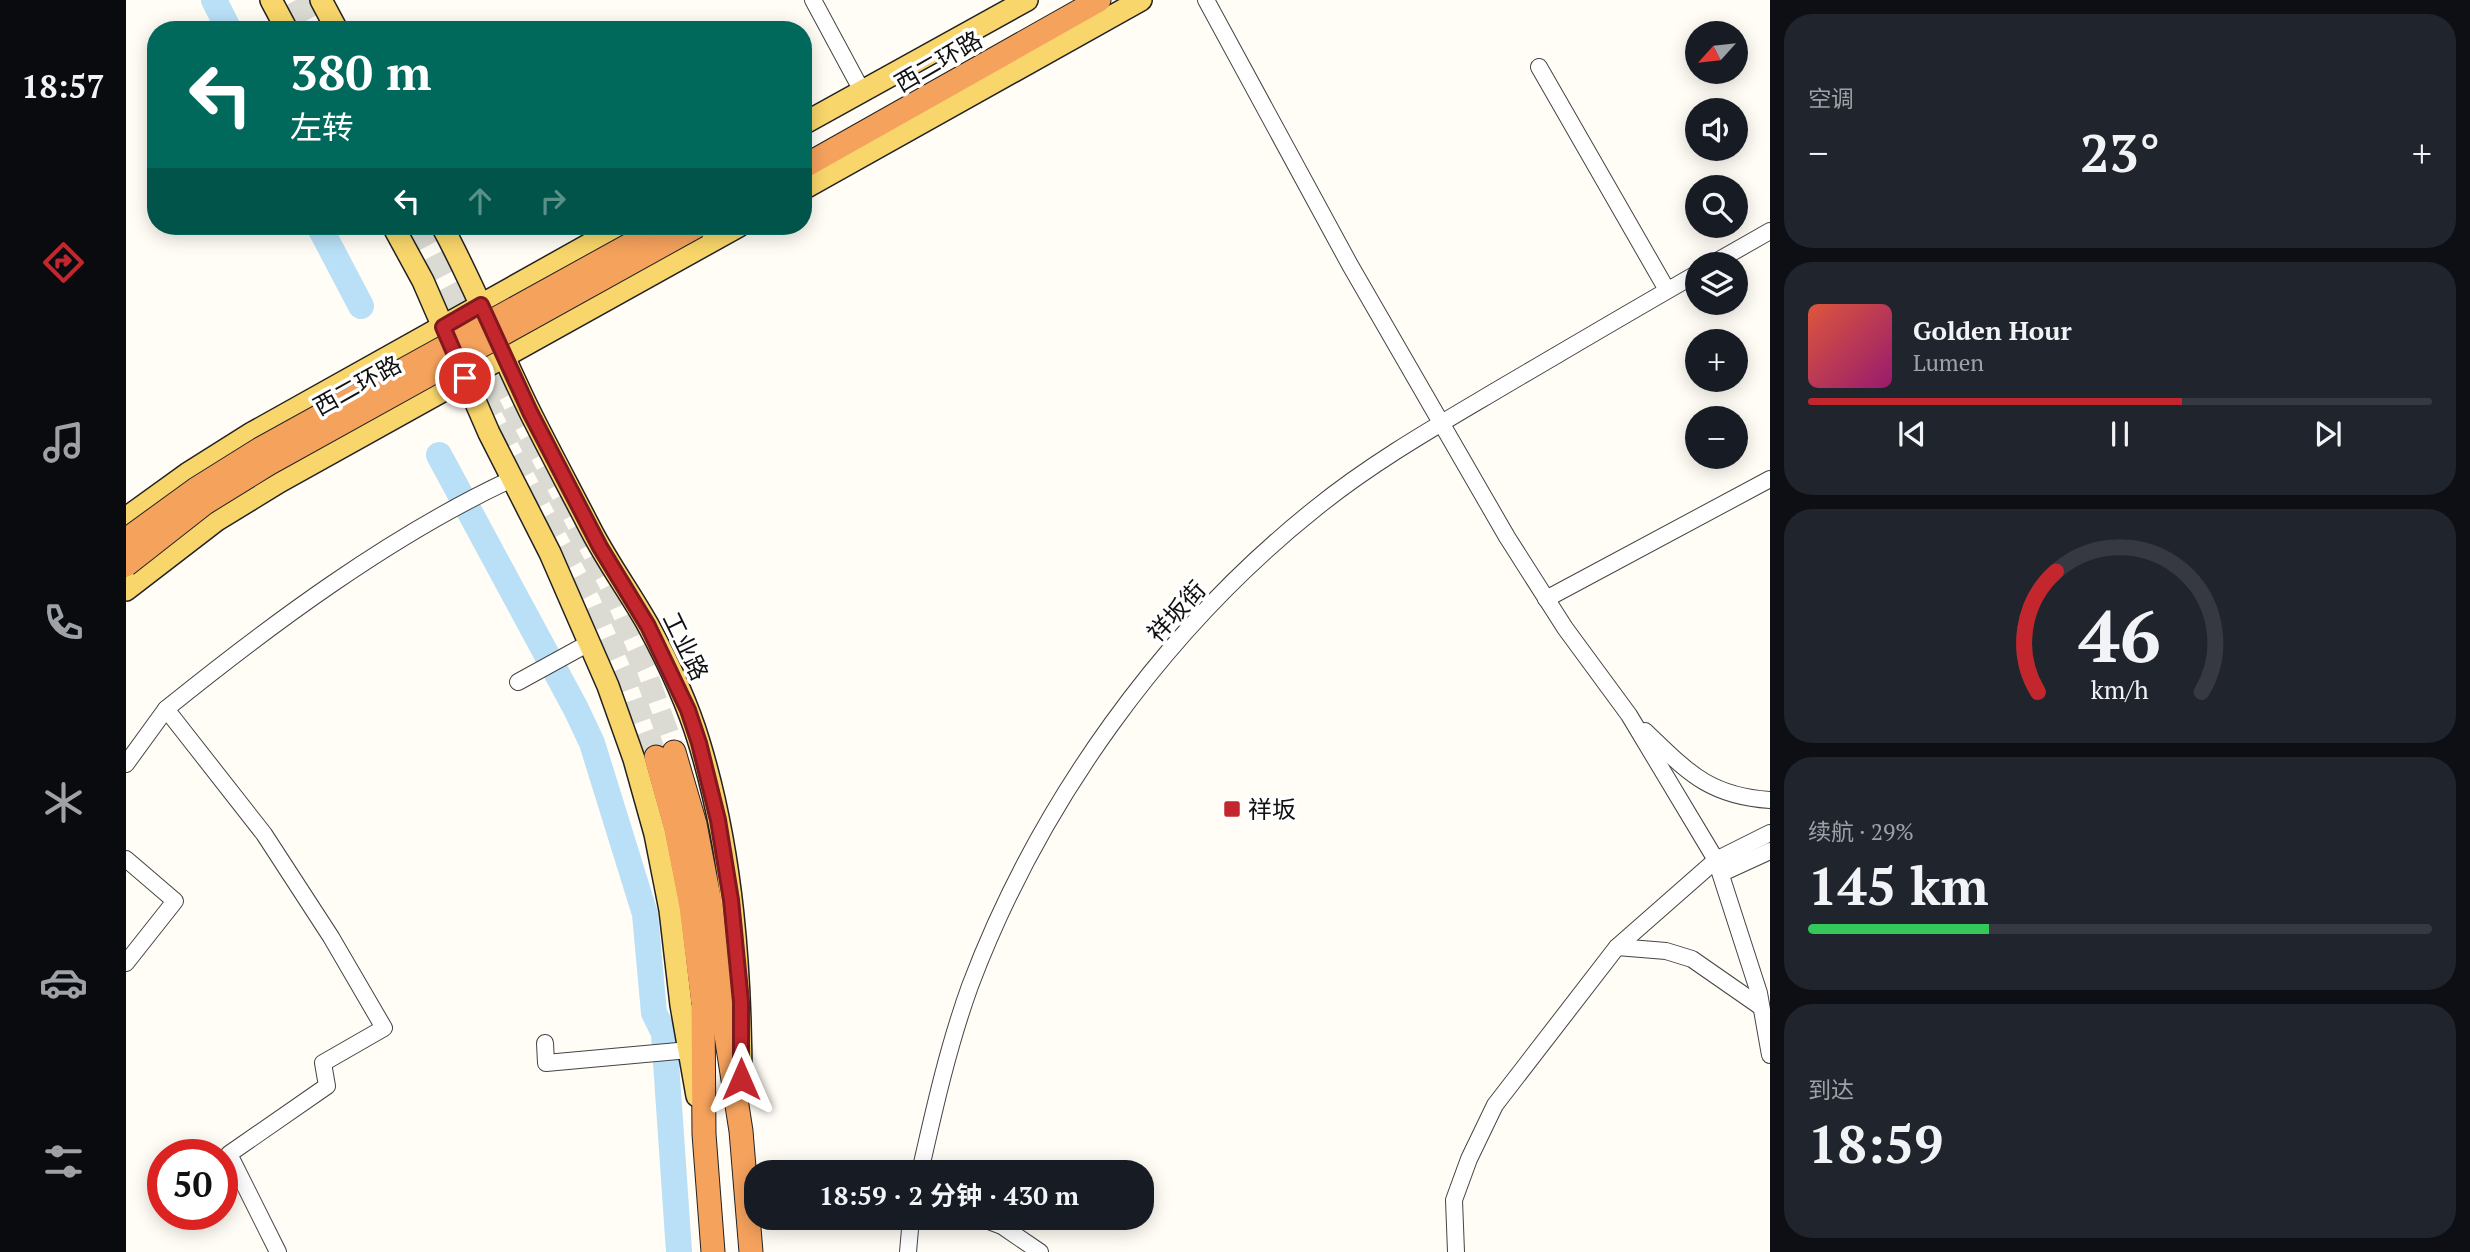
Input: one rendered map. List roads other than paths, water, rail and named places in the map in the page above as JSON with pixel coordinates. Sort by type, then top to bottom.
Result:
[{"type":"highway","name":"西二环路","points":[[812,161],[1067,0]]},
{"type":"highway","name":"西二环路","points":[[812,145],[907,101],[1099,0]]},
{"type":"highway","name":"西二环路","points":[[126,540],[195,489],[260,449],[648,235]]},
{"type":"highway","name":"西二环路","points":[[126,565],[205,503],[268,464],[681,235]]},
{"type":"highway","points":[[665,754],[695,824],[705,877],[712,1003],[704,1134],[713,1252]]},
{"type":"highway","name":"工业路","points":[[712,1003],[741,1131],[751,1252]]},
{"type":"main road","points":[[271,0],[282,21]]},
{"type":"main road","points":[[321,0],[332,21]]},
{"type":"main road","points":[[812,119],[1027,0]]},
{"type":"main road","points":[[812,185],[1141,0]]},
{"type":"main road","points":[[398,235],[423,281],[512,479],[550,553],[608,686],[634,759],[655,834],[670,910],[681,1005],[680,1051],[704,1134]]},
{"type":"main road","name":"工业路","points":[[446,235],[530,412],[600,547],[648,626],[688,710],[699,743],[718,820],[732,912],[741,1002],[741,1131]]},
{"type":"main road","points":[[126,518],[187,474],[252,433],[606,235]]},
{"type":"main road","points":[[126,590],[217,520],[722,235]]},
{"type":"street","points":[[813,0],[862,92]]},
{"type":"street","points":[[1206,0],[1350,265],[1507,537],[1546,599],[1629,715],[1719,866],[1761,1007],[1770,1055]]},
{"type":"street","points":[[1539,67],[1667,290]]},
{"type":"street","points":[[1733,252],[1770,231]]},
{"type":"street","name":"祥坂街","points":[[923,1160],[953,1038],[986,948],[1041,836],[1102,737],[1144,681],[1185,633],[1274,544],[1338,491],[1442,422],[1685,280]]},
{"type":"street","points":[[126,764],[166,709],[317,595],[398,541],[456,507],[512,479]]},
{"type":"street","points":[[1546,599],[1770,479]]},
{"type":"street","points":[[518,682],[589,643]]},
{"type":"street","points":[[166,709],[264,834],[331,937],[384,1028],[323,1063],[327,1086],[229,1154],[278,1252]]},
{"type":"street","points":[[1629,715],[1692,775],[1730,793],[1770,800]]},
{"type":"street","points":[[1456,1252],[1454,1200],[1469,1159],[1495,1105],[1617,947],[1719,866],[1770,833]]},
{"type":"street","points":[[1719,866],[1770,851]]},
{"type":"street","points":[[126,859],[175,901],[126,963]]},
{"type":"street","points":[[1617,947],[1666,951],[1692,959],[1761,1007]]},
{"type":"street","points":[[545,1043],[546,1063],[680,1051]]},
{"type":"street","points":[[908,1252],[911,1230]]},
{"type":"street","points":[[1008,1230],[1040,1252]]},
{"type":"waterway","points":[[214,0],[224,21]]},
{"type":"waterway","points":[[324,235],[361,306]]},
{"type":"waterway","points":[[439,455],[592,743],[645,914],[654,1013],[664,1033],[679,1252]]},
{"type":"tunnel","points":[[296,0],[307,21]]},
{"type":"tunnel","points":[[421,235],[610,592],[645,671],[674,752]]},
{"type":"tunnel","points":[[468,365],[593,600],[627,678],[656,757]]},
{"type":"place","name":"祥坂","points":[[1232,809]]}]
